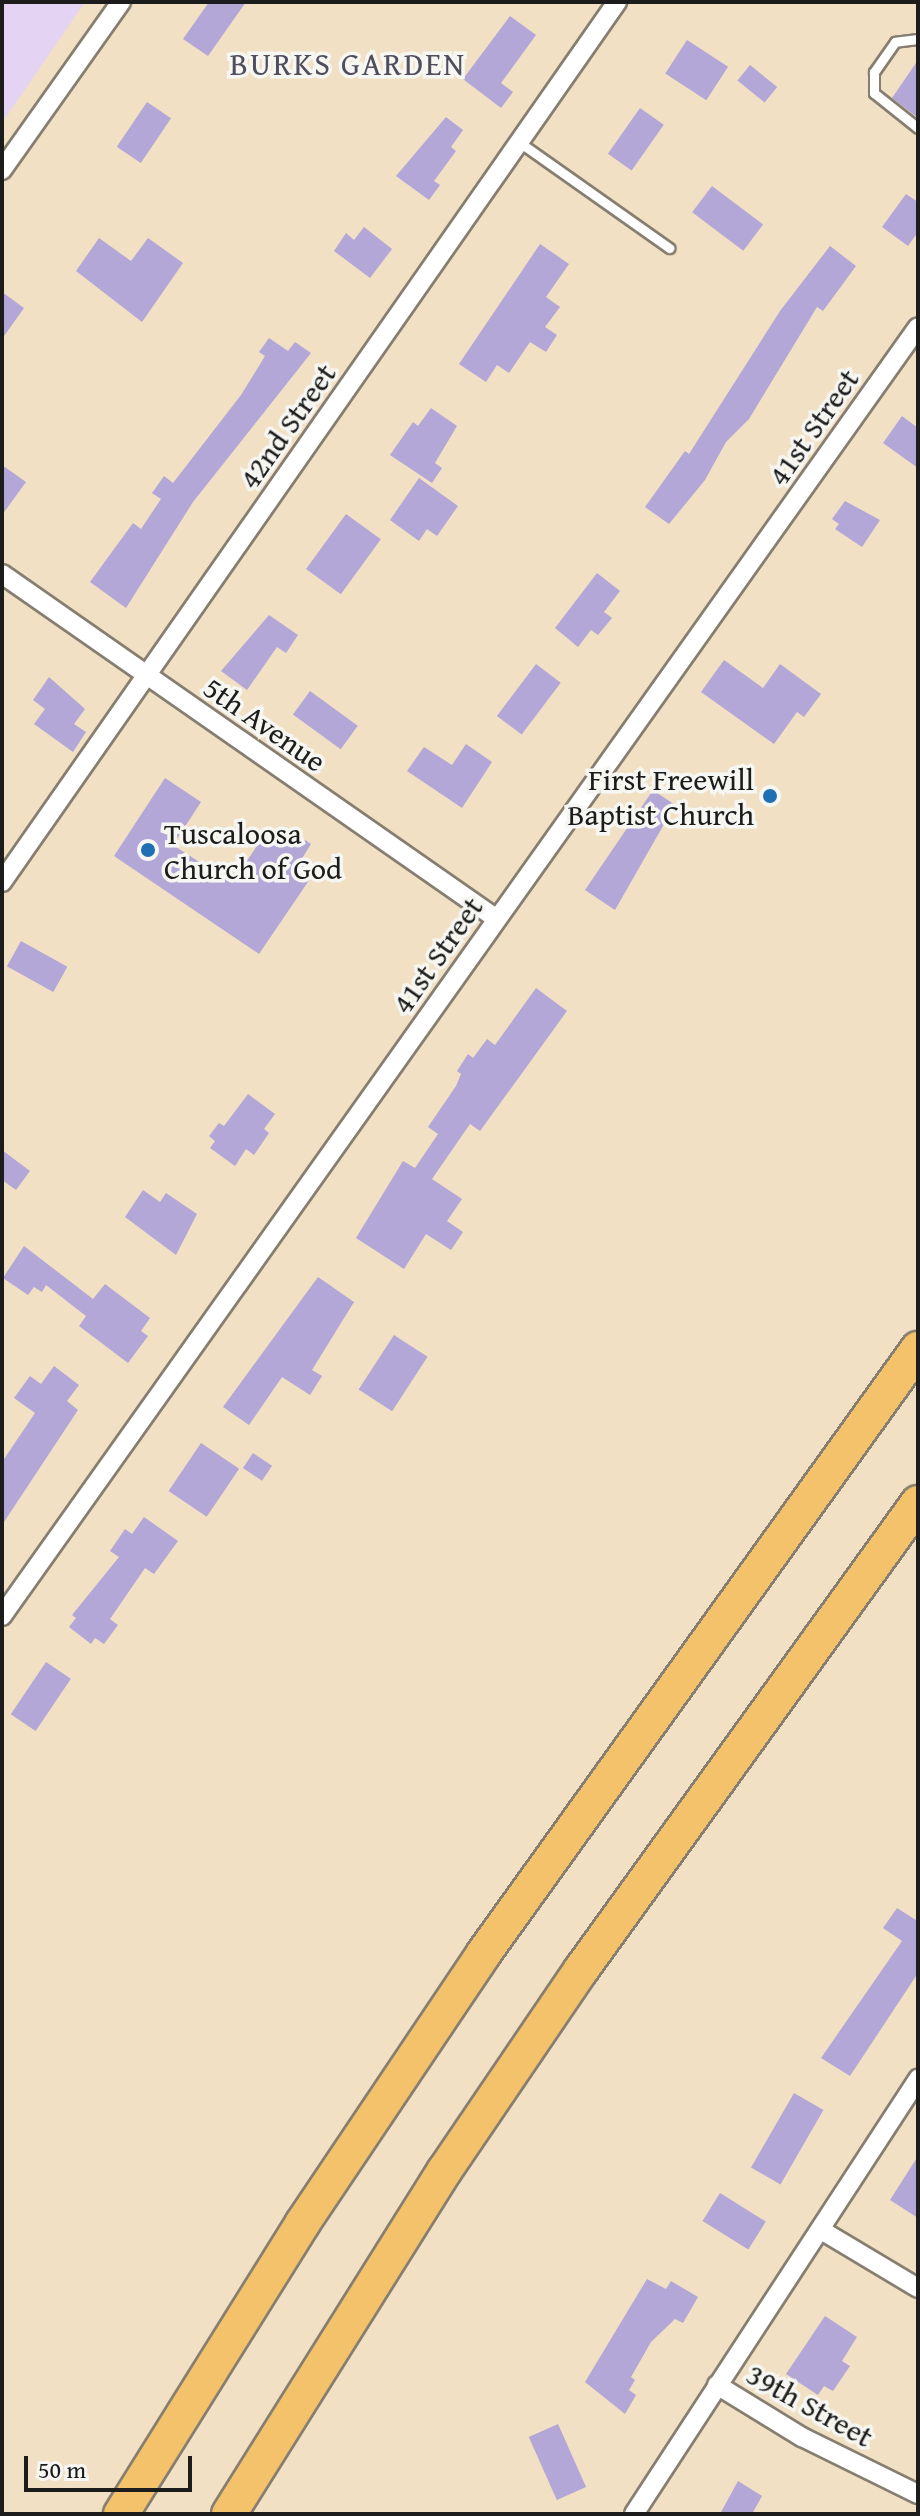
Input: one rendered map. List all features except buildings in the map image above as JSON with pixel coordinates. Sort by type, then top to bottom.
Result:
[{"type":"highway","points":[[121,2514],[302,2224],[484,1953],[918,1349]]},
{"type":"highway","points":[[229,2514],[445,2170],[572,1982],[918,1503]]},
{"type":"street","points":[[2,170],[121,2]]},
{"type":"street","name":"42nd Street","points":[[2,882],[617,2]]},
{"type":"street","name":"41st Street","points":[[2,1616],[918,327]]},
{"type":"street","name":"5th Avenue","points":[[2,574],[497,919]]},
{"type":"street","name":"39th Street","points":[[634,2514],[918,2079]]},
{"type":"street","points":[[821,2230],[918,2288]]},
{"type":"street","name":"39th Street","points":[[717,2385],[802,2437],[918,2494]]},
{"type":"lane","points":[[918,39],[895,42],[874,72],[874,93],[918,128]]},
{"type":"lane","points":[[519,142],[669,248]]},
{"type":"shaded area","points":[[2,2],[85,2],[2,123]]},
{"type":"place","name":"First Freewill Baptist Church","points":[[770,796]]},
{"type":"place","name":"Tuscaloosa Church of God","points":[[148,850]]},
{"type":"district","name":"BURKS GARDEN","points":[[348,64]]}]
